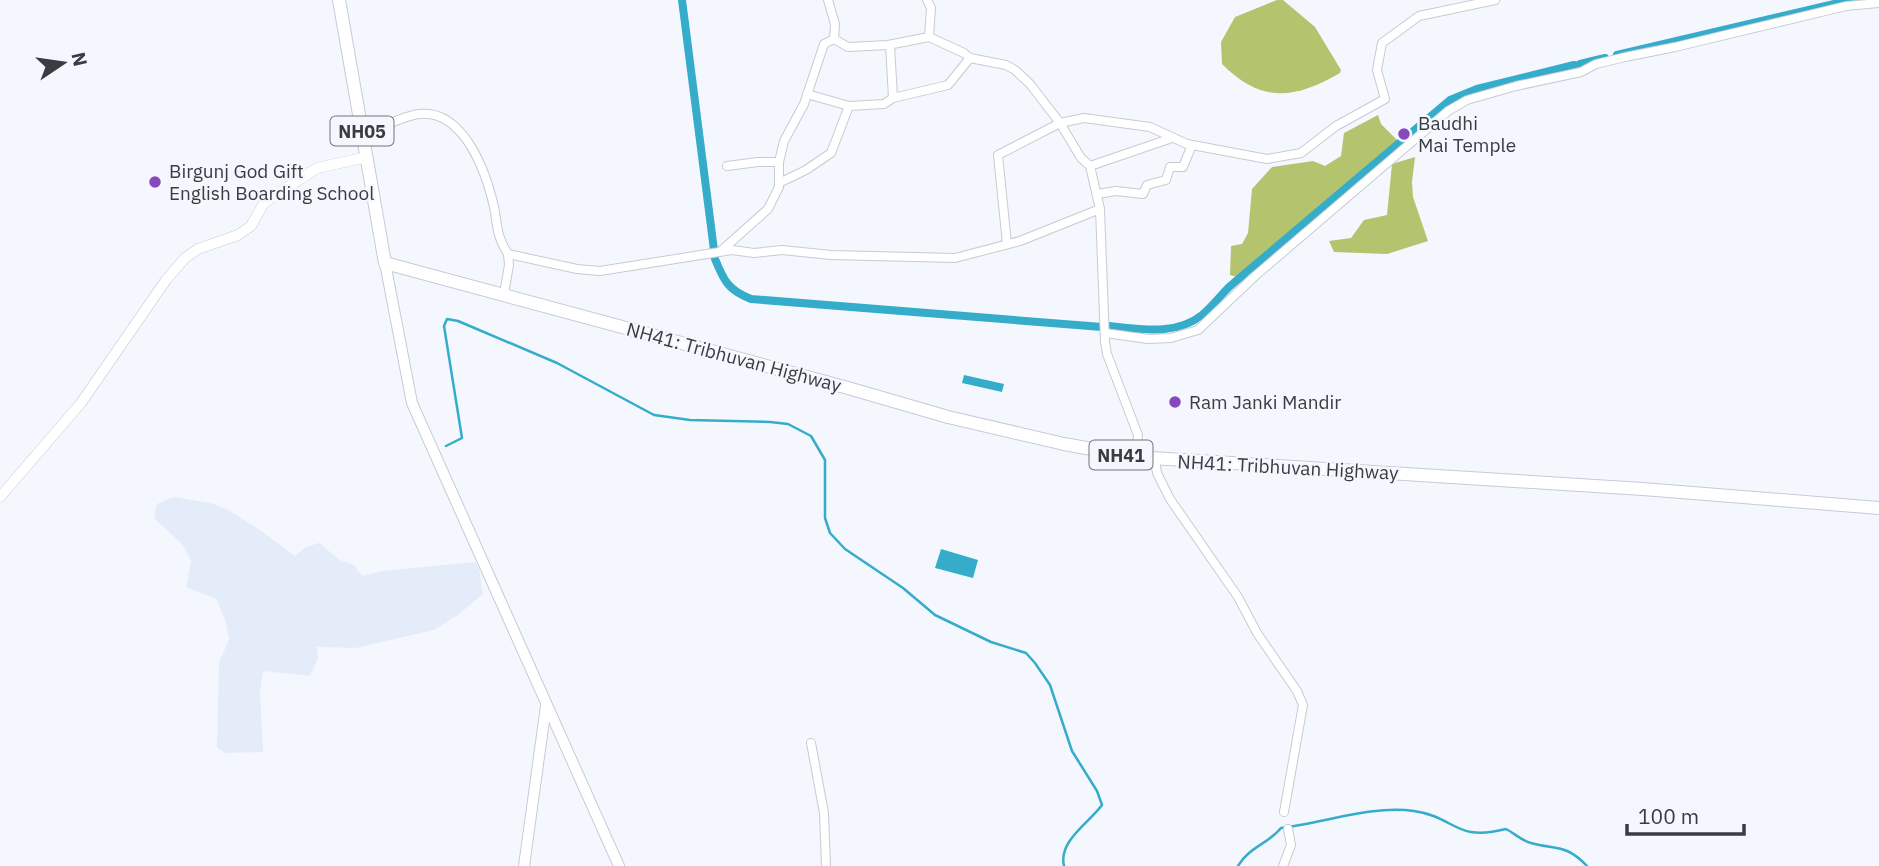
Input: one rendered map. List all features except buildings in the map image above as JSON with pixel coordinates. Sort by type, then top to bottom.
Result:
[{"type":"highway","name":"NH05","points":[[339,0],[385,263]]},
{"type":"highway","name":"NH41: Tribhuvan Highway","points":[[385,263],[948,417],[1063,444],[1136,457],[1615,487],[1879,508]]},
{"type":"main road","name":"NH05","points":[[385,263],[412,403],[619,866]]},
{"type":"main road","points":[[524,866],[547,704]]},
{"type":"street","points":[[828,0],[835,24],[834,39]]},
{"type":"street","points":[[927,0],[931,8],[929,37]]},
{"type":"street","points":[[1007,244],[998,155],[1060,123],[1084,118],[1112,120],[1150,127],[1192,145],[1267,159],[1301,153],[1336,126],[1384,99],[1377,70],[1382,43],[1419,16],[1495,0]]},
{"type":"street","points":[[1105,333],[1148,339],[1171,338],[1198,330],[1255,276],[1438,119],[1466,100],[1581,72],[1596,64],[1625,57],[1846,6],[1879,4]]},
{"type":"street","points":[[834,39],[848,47],[890,45],[929,37],[970,58],[1006,65],[1030,84],[1060,123],[1080,158],[1090,166],[1097,194],[1107,354],[1138,435],[1136,457]]},
{"type":"street","points":[[722,250],[768,209],[779,183],[779,162],[784,141],[807,94],[824,44],[834,39]]},
{"type":"street","points":[[890,45],[893,98]]},
{"type":"street","points":[[807,94],[849,106],[884,104],[893,98],[948,85],[970,58]]},
{"type":"street","points":[[779,183],[806,170],[831,153],[849,106]]},
{"type":"street","points":[[363,135],[417,114],[439,114],[457,126],[485,177],[499,239],[508,254],[504,294]]},
{"type":"street","points":[[1090,166],[1172,138]]},
{"type":"street","points":[[1097,194],[1116,191],[1143,194],[1147,185],[1166,180],[1170,167],[1183,167],[1192,145]]},
{"type":"street","points":[[0,497],[82,403],[166,280],[185,258],[198,249],[238,235],[251,226],[264,203],[317,168],[367,157]]},
{"type":"street","points":[[727,166],[779,162]]},
{"type":"street","points":[[508,254],[577,269],[600,271],[722,250],[956,258],[1069,223],[1100,209]]},
{"type":"street","points":[[1155,459],[1157,473],[1170,499],[1238,597],[1257,633],[1297,691],[1303,705],[1284,812]]},
{"type":"street","points":[[811,743],[824,813],[826,866]]},
{"type":"street","points":[[1283,866],[1291,845],[1288,829]]},
{"type":"shaded area","points":[[173,497],[211,503],[230,511],[295,556],[306,547],[319,543],[340,560],[354,565],[362,576],[382,571],[475,562],[479,569],[483,594],[434,630],[356,648],[317,647],[318,659],[310,676],[263,671],[260,691],[263,752],[225,753],[217,747],[219,662],[229,640],[225,619],[216,599],[186,587],[191,561],[183,545],[154,518],[157,504]]},
{"type":"green space","points":[[1283,0],[1315,27],[1341,70],[1340,73],[1308,88],[1279,93],[1251,86],[1222,64],[1221,42],[1235,17]]},
{"type":"green space","points":[[1378,115],[1381,124],[1401,144],[1244,279],[1230,275],[1231,246],[1242,244],[1248,233],[1252,189],[1272,167],[1313,161],[1325,166],[1341,156],[1344,133]]},
{"type":"green space","points":[[1415,157],[1413,197],[1428,241],[1387,254],[1334,252],[1329,241],[1351,238],[1364,220],[1387,215],[1392,164]]},
{"type":"water","points":[[964,375],[1004,384],[1002,392],[962,383]]},
{"type":"water","points":[[941,549],[978,560],[973,578],[935,568]]},
{"type":"waterway","points":[[682,0],[714,250]]},
{"type":"waterway","points":[[1617,55],[1851,0]]},
{"type":"waterway","points":[[1580,64],[1605,58]]},
{"type":"waterway","points":[[1109,326],[1157,330],[1192,322],[1206,312],[1229,287],[1450,100],[1477,89],[1574,65]]},
{"type":"waterway","points":[[715,259],[728,284],[751,299],[1102,327]]},
{"type":"waterway","points":[[446,446],[462,438],[444,326],[447,319],[458,321],[557,363],[654,415],[690,420],[788,424],[811,436],[825,460],[825,518],[830,533],[845,549],[903,588],[935,615],[991,642],[1026,653],[1050,685],[1072,751],[1097,791],[1102,805],[1070,840],[1063,857],[1064,866]]},
{"type":"waterway","points":[[1238,866],[1248,854],[1281,828],[1381,810],[1428,814],[1465,831],[1476,833],[1506,829],[1528,842],[1567,851],[1587,866]]},
{"type":"place","name":"Baudhi Mai Temple","points":[[1404,134]]},
{"type":"place","name":"Birgunj God Gift English Boarding School","points":[[155,182]]},
{"type":"place","name":"Ram Janki Mandir","points":[[1175,402]]}]
